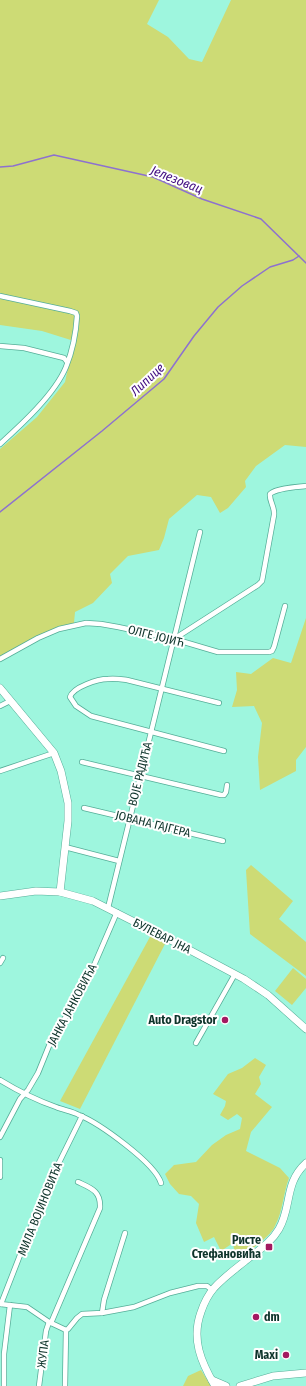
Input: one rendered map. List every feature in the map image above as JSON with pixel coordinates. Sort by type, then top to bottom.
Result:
[{"type":"main road","points":[[0,688],[54,753],[61,771],[68,803],[68,821],[60,892]]},
{"type":"main road","name":"БУЛЕВАР ЈНА","points":[[0,896],[36,891],[60,892],[87,899],[108,908],[235,974],[268,995],[306,1029]]},
{"type":"main road","points":[[226,1386],[213,1383],[198,1350],[196,1338],[200,1314],[206,1298],[212,1290],[269,1242],[278,1231],[285,1215],[293,1181],[299,1170],[306,1163]]},
{"type":"main road","points":[[239,1386],[273,1376],[306,1373]]},
{"type":"street","points":[[0,296],[63,309],[76,313],[77,316],[75,337],[66,368],[61,377],[47,396],[0,444]]},
{"type":"street","points":[[0,346],[32,350],[64,358],[67,362]]},
{"type":"street","points":[[174,639],[262,581],[274,515],[270,494],[272,491],[306,486]]},
{"type":"street","name":"ВОЈЕ РАДИЋА","points":[[108,908],[200,532]]},
{"type":"street","name":"ОЛГЕ ЈОЈИЋ","points":[[0,659],[59,629],[80,624],[95,623],[174,639],[218,652],[270,652],[274,647],[284,606]]},
{"type":"street","points":[[219,702],[127,680],[107,678],[85,685],[72,693],[70,697],[76,706],[95,718],[224,750]]},
{"type":"street","points":[[0,706],[10,701]]},
{"type":"street","points":[[0,771],[54,753]]},
{"type":"street","points":[[82,762],[221,795],[224,795],[226,792],[226,786]]},
{"type":"street","name":"ЈОВАНА ГАЈГЕРА","points":[[84,808],[223,841]]},
{"type":"street","points":[[65,847],[119,861]]},
{"type":"street","name":"ЈАНКА ЈАНКОВИЋА","points":[[0,1137],[20,1100],[38,1073],[54,1036],[75,1003],[94,966],[116,912]]},
{"type":"street","points":[[196,1043],[235,974]]},
{"type":"street","points":[[0,1080],[24,1094],[82,1116],[118,1139],[156,1173],[161,1183]]},
{"type":"street","name":"МИЛА ВОЈИНОВИЋА","points":[[1,1304],[45,1191],[82,1116]]},
{"type":"street","points":[[0,1160],[0,1177]]},
{"type":"street","name":"ЖУПА","points":[[39,1386],[46,1331],[100,1208],[100,1199],[96,1192],[78,1182]]},
{"type":"street","points":[[102,1313],[104,1300],[126,1233]]},
{"type":"street","points":[[66,1386],[66,1330],[82,1314],[102,1313],[134,1307],[170,1293],[198,1286],[207,1286],[212,1290]]},
{"type":"street","points":[[1,1304],[22,1305],[29,1307],[50,1323],[66,1330]]},
{"type":"street","points":[[4,1386],[4,1354],[10,1305]]},
{"type":"green space","points":[[0,0],[159,0],[147,24],[168,37],[189,59],[202,62],[231,0],[306,0],[306,447],[285,445],[256,466],[245,481],[246,487],[228,508],[220,513],[211,497],[197,495],[169,519],[159,550],[128,556],[110,574],[112,583],[93,603],[75,612],[74,623],[47,634],[0,659],[0,449],[37,417],[65,382],[74,341],[42,331],[0,325]]},
{"type":"green space","points":[[306,618],[306,747],[296,760],[296,771],[260,790],[258,757],[262,723],[254,706],[232,707],[237,690],[236,672],[251,674],[273,658],[291,663]]},
{"type":"green space","points":[[251,865],[293,901],[279,919],[306,942],[306,976],[250,934],[246,870]]},
{"type":"green space","points":[[151,935],[166,942],[80,1109],[60,1101]]},
{"type":"green space","points":[[293,968],[306,979],[306,988],[292,1005],[275,991]]},
{"type":"green space","points":[[255,1058],[266,1065],[259,1077],[261,1084],[255,1094],[272,1107],[251,1132],[246,1151],[280,1168],[289,1178],[280,1214],[273,1230],[240,1258],[234,1249],[233,1243],[221,1251],[214,1237],[204,1242],[196,1223],[199,1204],[191,1196],[179,1194],[170,1184],[165,1174],[174,1165],[196,1162],[212,1145],[226,1135],[240,1129],[242,1118],[237,1114],[228,1120],[220,1115],[226,1101],[213,1094],[228,1074],[242,1068]]},
{"type":"green space","points":[[201,1370],[211,1386],[183,1386],[188,1376]]},
{"type":"waterway","name":"Јелезовац","points":[[0,167],[13,166],[54,155],[153,177],[202,199],[261,219],[306,263]]},
{"type":"waterway","name":"Липице","points":[[0,512],[102,431],[164,379],[194,336],[218,307],[242,286],[270,267],[293,260],[299,256]]},
{"type":"place","name":"Auto Dragstor","points":[[225,1020]]},
{"type":"place","name":"Ристе Стефановића","points":[[269,1247]]},
{"type":"place","name":"dm","points":[[256,1317]]},
{"type":"place","name":"Maxi","points":[[286,1355]]}]
